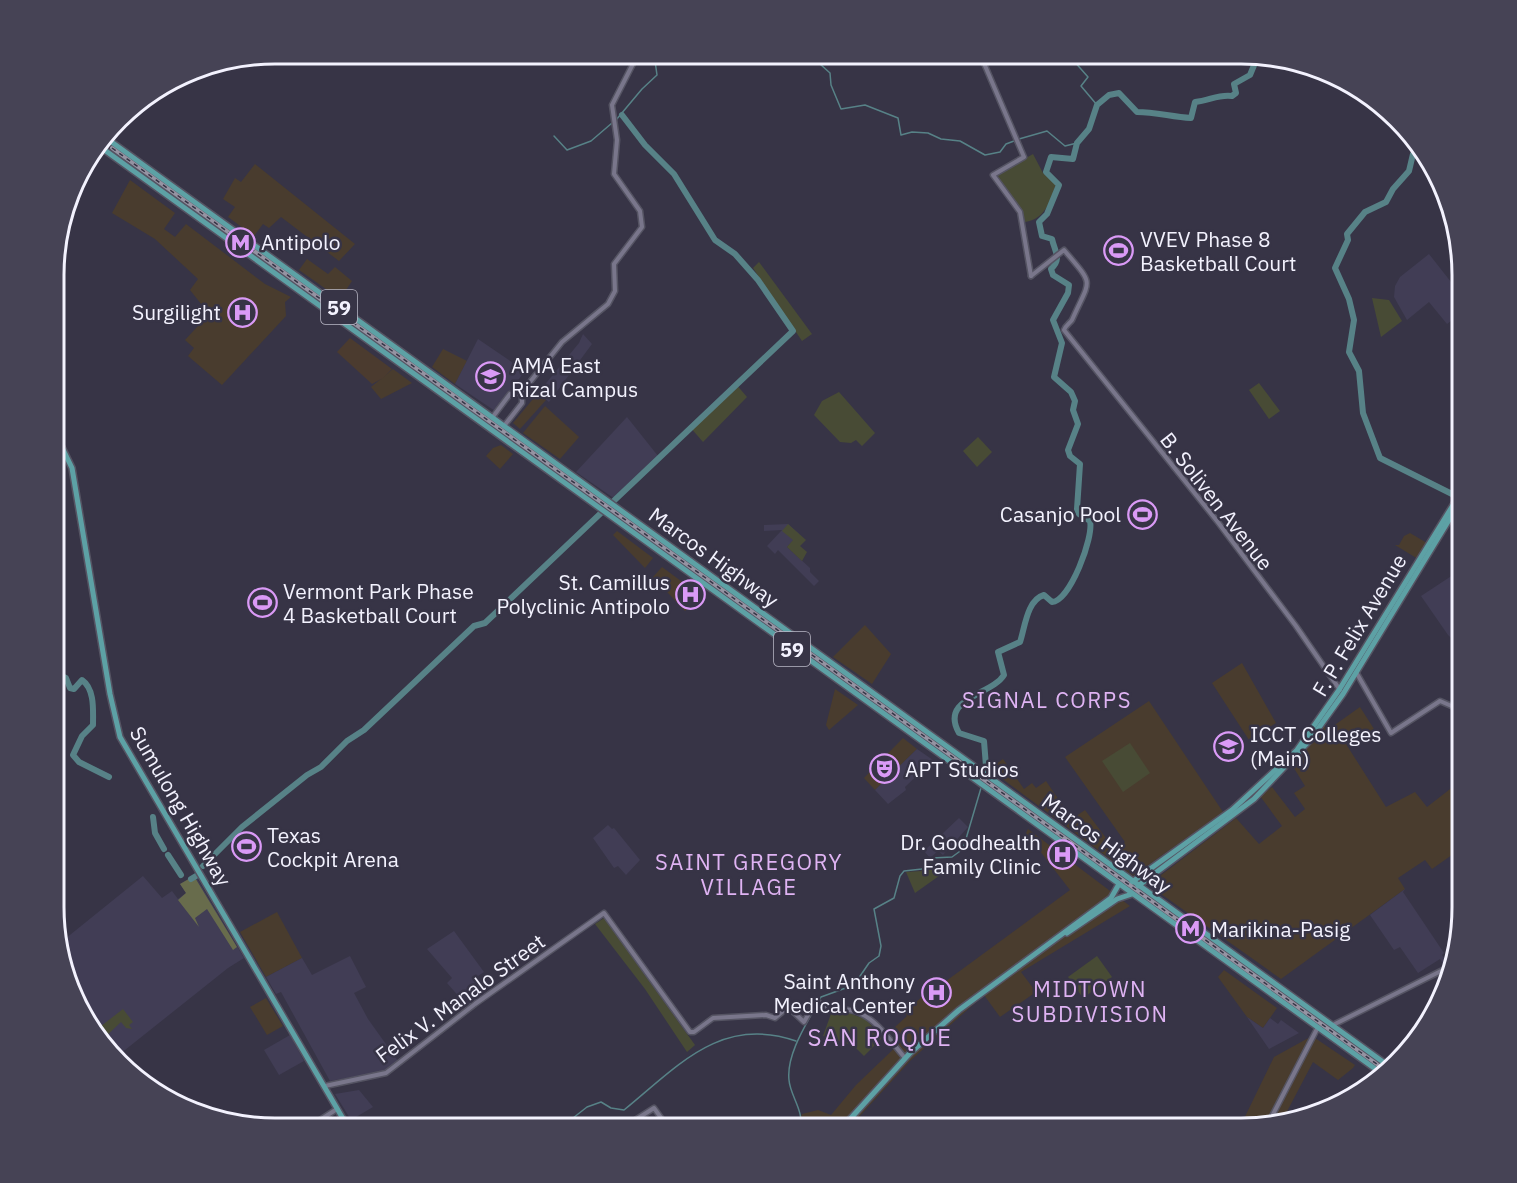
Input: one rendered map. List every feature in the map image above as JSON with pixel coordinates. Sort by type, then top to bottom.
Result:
[{"type":"main road","name":"Marcos Highway","points":[[113,141],[1132,882],[1385,1062]]},
{"type":"main road","name":"Marcos Highway","points":[[105,151],[425,384],[501,436],[602,513],[1376,1070]]},
{"type":"main road","points":[[190,213],[190,206],[196,204]]},
{"type":"main road","points":[[273,273],[269,264],[274,260]]},
{"type":"main road","points":[[425,384],[430,381],[432,374]]},
{"type":"main road","points":[[433,389],[436,383],[443,382]]},
{"type":"main road","points":[[483,424],[489,422],[491,417]]},
{"type":"main road","points":[[501,436],[502,430],[506,427]]},
{"type":"main road","name":"Sumulong Highway","points":[[64,452],[72,468],[110,694],[120,737],[343,1118]]},
{"type":"main road","name":"F. P. Felix Avenue","points":[[1341,692],[1452,511]]},
{"type":"main road","name":"F. P. Felix Avenue","points":[[1132,882],[1143,878],[1252,797],[1297,750],[1356,672],[1438,533]]},
{"type":"main road","points":[[829,676],[836,666]]},
{"type":"main road","points":[[836,680],[842,670]]},
{"type":"main road","points":[[983,787],[994,785],[993,779]]},
{"type":"main road","points":[[1026,817],[998,795],[999,790],[1002,789],[1036,812]]},
{"type":"main road","name":"F. P. Felix Avenue","points":[[1138,886],[1143,878]]},
{"type":"main road","points":[[851,1118],[905,1058],[959,1010],[1062,935],[1114,894],[1119,885]]},
{"type":"main road","points":[[1062,935],[1117,899],[1132,894]]},
{"type":"main road","points":[[1371,1066],[1377,1057]]},
{"type":"street","points":[[506,427],[522,403],[522,392],[570,335],[608,304],[615,291],[614,264],[640,231],[642,223],[640,211],[614,174],[616,130],[613,116],[614,100],[633,64]]},
{"type":"street","name":"B. Soliven Avenue","points":[[985,65],[1024,157],[993,175],[1020,212],[1031,276],[1062,251],[1088,279],[1088,286],[1071,323],[1064,330],[1217,521],[1296,626],[1341,692]]},
{"type":"street","points":[[491,417],[510,394],[522,392]]},
{"type":"street","points":[[1356,672],[1391,733],[1440,701],[1452,706]]},
{"type":"street","name":"Felix V. Manalo Street","points":[[325,1086],[386,1073],[475,1004],[604,914],[690,1032],[694,1032],[712,1018],[766,1015],[773,1019],[788,1007],[803,1022],[818,1003],[867,1017],[905,1058]]},
{"type":"street","points":[[1333,1025],[1442,970]]},
{"type":"street","points":[[1272,1116],[1318,1027]]},
{"type":"street","points":[[323,1118],[338,1108]]},
{"type":"street","points":[[643,1118],[654,1108],[661,1118]]},
{"type":"shaded area","points":[[255,164],[355,244],[339,261],[281,217],[269,228],[263,224],[254,236],[228,217],[235,207],[223,199],[235,178],[241,182]]},
{"type":"shaded area","points":[[130,180],[175,213],[164,229],[175,237],[186,224],[265,284],[291,297],[285,302],[286,316],[222,385],[188,356],[194,348],[185,340],[209,314],[190,290],[198,279],[155,239],[112,213]]},
{"type":"shaded area","points":[[1429,254],[1452,281],[1452,320],[1447,324],[1429,302],[1407,320],[1394,297],[1395,286],[1400,277]]},
{"type":"shaded area","points":[[307,259],[328,274],[335,267],[352,281],[340,299],[299,270]]},
{"type":"shaded area","points":[[583,334],[592,344],[549,402],[538,393],[579,343]]},
{"type":"shaded area","points":[[350,338],[392,369],[372,384],[337,352]]},
{"type":"shaded area","name":"AMA East Rizal Campus","points":[[478,339],[525,371],[495,411],[455,384]]},
{"type":"shaded area","points":[[443,349],[467,361],[455,384],[432,367]]},
{"type":"shaded area","points":[[393,369],[412,383],[381,399],[371,387]]},
{"type":"shaded area","points":[[538,393],[546,400],[520,429],[513,423]]},
{"type":"shaded area","points":[[545,406],[579,437],[560,459],[523,433]]},
{"type":"shaded area","points":[[627,417],[658,456],[615,499],[576,472]]},
{"type":"shaded area","points":[[501,445],[513,454],[500,469],[486,456],[493,448]]},
{"type":"shaded area","points":[[788,524],[799,534],[787,547],[810,568],[810,572],[819,581],[814,586],[778,550],[775,554],[767,546],[782,530],[764,531],[764,525]]},
{"type":"shaded area","points":[[617,531],[653,558],[645,568],[613,535]]},
{"type":"shaded area","points":[[1410,533],[1427,543],[1418,559],[1395,545],[1399,545],[1404,536]]},
{"type":"shaded area","points":[[662,567],[696,592],[694,603],[685,611],[653,577]]},
{"type":"shaded area","points":[[1452,576],[1452,639],[1448,635],[1421,596]]},
{"type":"shaded area","points":[[865,625],[891,654],[872,684],[833,657]]},
{"type":"shaded area","points":[[1242,663],[1276,723],[1249,740],[1212,683]]},
{"type":"shaded area","points":[[835,689],[858,705],[829,730],[826,725]]},
{"type":"shaded area","points":[[1149,701],[1223,812],[1133,876],[989,769],[1003,759],[1024,789],[1032,783],[1036,788],[1046,781],[1072,819],[1085,810],[1115,850],[1125,842],[1065,757]]},
{"type":"shaded area","points":[[1360,707],[1374,729],[1346,744],[1386,807],[1415,792],[1427,807],[1452,788],[1452,855],[1432,869],[1425,860],[1398,878],[1405,889],[1281,979],[1154,889],[1152,882],[1236,818],[1259,844],[1282,826],[1260,796],[1272,787],[1295,817],[1305,809],[1294,793],[1305,786],[1292,765],[1324,726],[1329,729]]},
{"type":"shaded area","name":"APT Studios","points":[[903,738],[917,749],[875,790],[864,778]]},
{"type":"shaded area","points":[[917,749],[933,760],[905,787],[906,790],[888,804],[875,790]]},
{"type":"shaded area","points":[[959,818],[968,827],[943,855],[938,851],[930,858],[924,851]]},
{"type":"shaded area","points":[[608,825],[614,828],[640,860],[626,875],[618,866],[614,868],[593,838]]},
{"type":"shaded area","points":[[1028,829],[1130,906],[1021,972],[1036,992],[1000,1017],[984,995],[911,1060],[858,1118],[801,1118],[802,1114],[818,1110],[831,1115],[856,1085],[904,1039],[895,1027],[907,1016],[905,1013],[938,981],[942,984],[1070,890],[1026,833]]},
{"type":"shaded area","points":[[195,875],[244,958],[228,968],[122,1052],[100,1025],[86,1001],[72,962],[67,938],[143,876],[162,898],[172,891],[178,899],[186,893],[180,884]]},
{"type":"shaded area","points":[[1405,889],[1403,892],[1444,953],[1442,955],[1445,960],[1444,965],[1440,959],[1418,973],[1400,947],[1394,950],[1370,915]]},
{"type":"shaded area","points":[[277,912],[302,958],[266,977],[240,932]]},
{"type":"shaded area","points":[[454,931],[484,972],[475,978],[485,994],[468,1007],[447,983],[452,978],[427,949]]},
{"type":"shaded area","points":[[350,956],[366,987],[354,993],[368,1019],[398,1061],[382,1072],[330,1081],[281,992],[276,994],[266,977],[302,958],[312,975]]},
{"type":"shaded area","points":[[1224,970],[1277,1008],[1263,1028],[1247,1017],[1218,977]]},
{"type":"shaded area","points":[[266,998],[283,1026],[267,1035],[250,1007]]},
{"type":"shaded area","points":[[1247,1017],[1263,1028],[1270,1018],[1278,1024],[1281,1020],[1299,1033],[1269,1049]]},
{"type":"shaded area","points":[[290,1035],[304,1061],[279,1075],[264,1050]]},
{"type":"shaded area","points":[[1312,1036],[1355,1065],[1338,1080],[1313,1062],[1286,1113],[1244,1118],[1274,1057]]},
{"type":"shaded area","points":[[359,1090],[373,1107],[354,1118],[350,1118],[335,1094]]},
{"type":"green space","points":[[1033,154],[1043,173],[1056,184],[1046,209],[1037,217],[1025,222],[1023,213],[996,175]]},
{"type":"green space","points":[[759,262],[812,334],[802,341],[753,268]]},
{"type":"green space","points":[[1372,298],[1389,300],[1402,321],[1381,337]]},
{"type":"green space","points":[[735,383],[747,397],[703,442],[690,427]]},
{"type":"green space","points":[[1259,383],[1280,411],[1269,419],[1249,390]]},
{"type":"green space","points":[[839,392],[875,433],[862,446],[856,440],[851,443],[840,442],[814,415],[822,401]]},
{"type":"green space","points":[[978,437],[992,452],[977,467],[963,451]]},
{"type":"green space","points":[[788,524],[806,540],[800,546],[807,552],[802,561],[787,547],[793,540],[782,531]]},
{"type":"green space","points":[[1130,743],[1150,773],[1123,792],[1102,761]]},
{"type":"green space","points":[[931,863],[939,876],[915,893],[906,872],[921,871]]},
{"type":"green space","points":[[194,876],[237,947],[233,950],[207,909],[195,918],[199,927],[178,900],[186,893],[180,884]]},
{"type":"green space","points":[[604,918],[695,1045],[687,1052],[645,989],[595,924]]},
{"type":"green space","points":[[1097,956],[1112,977],[1083,998],[1068,977]]},
{"type":"green space","points":[[123,1009],[133,1022],[129,1025],[132,1029],[126,1028],[121,1022],[107,1035],[101,1026]]},
{"type":"green space","points":[[838,1009],[865,1019],[883,1037],[864,1056],[854,1046],[823,1036],[832,1011]]},
{"type":"waterway","points":[[616,120],[657,75],[655,64]]},
{"type":"waterway","points":[[821,65],[830,73],[831,85],[841,109],[865,105],[898,118],[901,135],[912,132],[928,133],[941,139],[960,141],[985,155],[1000,152],[1006,144],[1014,141]]},
{"type":"waterway","points":[[1077,65],[1088,77],[1081,86],[1097,105]]},
{"type":"waterway","points":[[986,766],[984,741],[959,733],[955,721],[956,712],[970,698],[998,682],[1004,675],[998,652],[1020,642],[1034,602],[1044,595],[1052,602],[1059,599],[1066,591],[1079,567],[1090,529],[1090,521],[1079,514],[1077,509],[1080,464],[1070,456],[1068,450],[1078,424],[1073,410],[1075,401],[1071,392],[1054,377],[1062,343],[1053,320],[1068,293],[1069,285],[1053,275],[1051,269],[1057,259],[1056,252],[1052,239],[1042,236],[1039,222],[1047,214],[1059,185],[1046,172],[1051,157],[1073,159],[1077,143],[1089,129],[1097,105],[1109,95],[1119,93],[1137,112],[1191,118],[1195,102],[1232,96],[1236,93],[1234,84],[1250,75],[1254,65]]},
{"type":"waterway","points":[[203,866],[242,827],[307,775],[321,767],[347,741],[364,730],[474,626],[485,623],[793,331],[758,280],[735,254],[715,240],[674,174],[645,145],[622,115]]},
{"type":"waterway","points":[[554,136],[567,150],[591,141],[612,123]]},
{"type":"waterway","points":[[1019,139],[1047,131],[1065,146],[1077,143]]},
{"type":"waterway","points":[[1414,153],[1409,171],[1393,189],[1386,202],[1365,212],[1347,234],[1348,240],[1335,268],[1349,299],[1354,320],[1349,352],[1359,371],[1363,413],[1380,458],[1452,494]]},
{"type":"waterway","points":[[65,677],[70,688],[74,689],[82,680],[89,689],[92,701],[93,725],[82,736],[73,755],[79,762],[109,777]]},
{"type":"waterway","points":[[801,1118],[790,1086],[789,1070],[791,1059],[805,1026],[821,997],[854,985],[869,963],[879,956],[881,946],[874,909],[894,898],[900,876],[904,871],[922,869],[932,858],[952,857],[963,849],[981,788]]},
{"type":"waterway","points":[[153,817],[155,833],[164,849]]},
{"type":"waterway","points":[[168,855],[181,875]]},
{"type":"waterway","points":[[191,879],[196,876]]},
{"type":"waterway","points":[[573,1118],[587,1107],[601,1102],[611,1108],[624,1110],[682,1062],[702,1049],[723,1040],[745,1035],[769,1035],[796,1041]]},
{"type":"railway","points":[[112,148],[1380,1067]]},
{"type":"place","name":"Antipolo","points":[[240,242]]},
{"type":"place","name":"VVEV Phase 8 Basketball Court","points":[[1119,251]]},
{"type":"place","name":"Surgilight","points":[[242,312]]},
{"type":"place","name":"AMA East Rizal Campus","points":[[490,377]]},
{"type":"place","name":"Casanjo Pool","points":[[1142,514]]},
{"type":"place","name":"St. Camillus Polyclinic Antipolo","points":[[691,594]]},
{"type":"place","name":"Vermont Park Phase 4 Basketball Court","points":[[262,603]]},
{"type":"place","name":"ICCT Colleges (Main)","points":[[1229,746]]},
{"type":"place","name":"APT Studios","points":[[884,769]]},
{"type":"place","name":"Texas Cockpit Arena","points":[[246,847]]},
{"type":"place","name":"Dr. Goodhealth Family Clinic","points":[[1062,854]]},
{"type":"place","name":"Marikina-Pasig","points":[[1190,929]]},
{"type":"place","name":"Saint Anthony Medical Center","points":[[936,993]]},
{"type":"district","name":"SIGNAL CORPS","points":[[1047,699]]},
{"type":"district","name":"SAINT GREGORY VILLAGE","points":[[749,874]]},
{"type":"district","name":"MIDTOWN SUBDIVISION","points":[[1090,1000]]},
{"type":"district","name":"SAN ROQUE","points":[[880,1037]]}]
